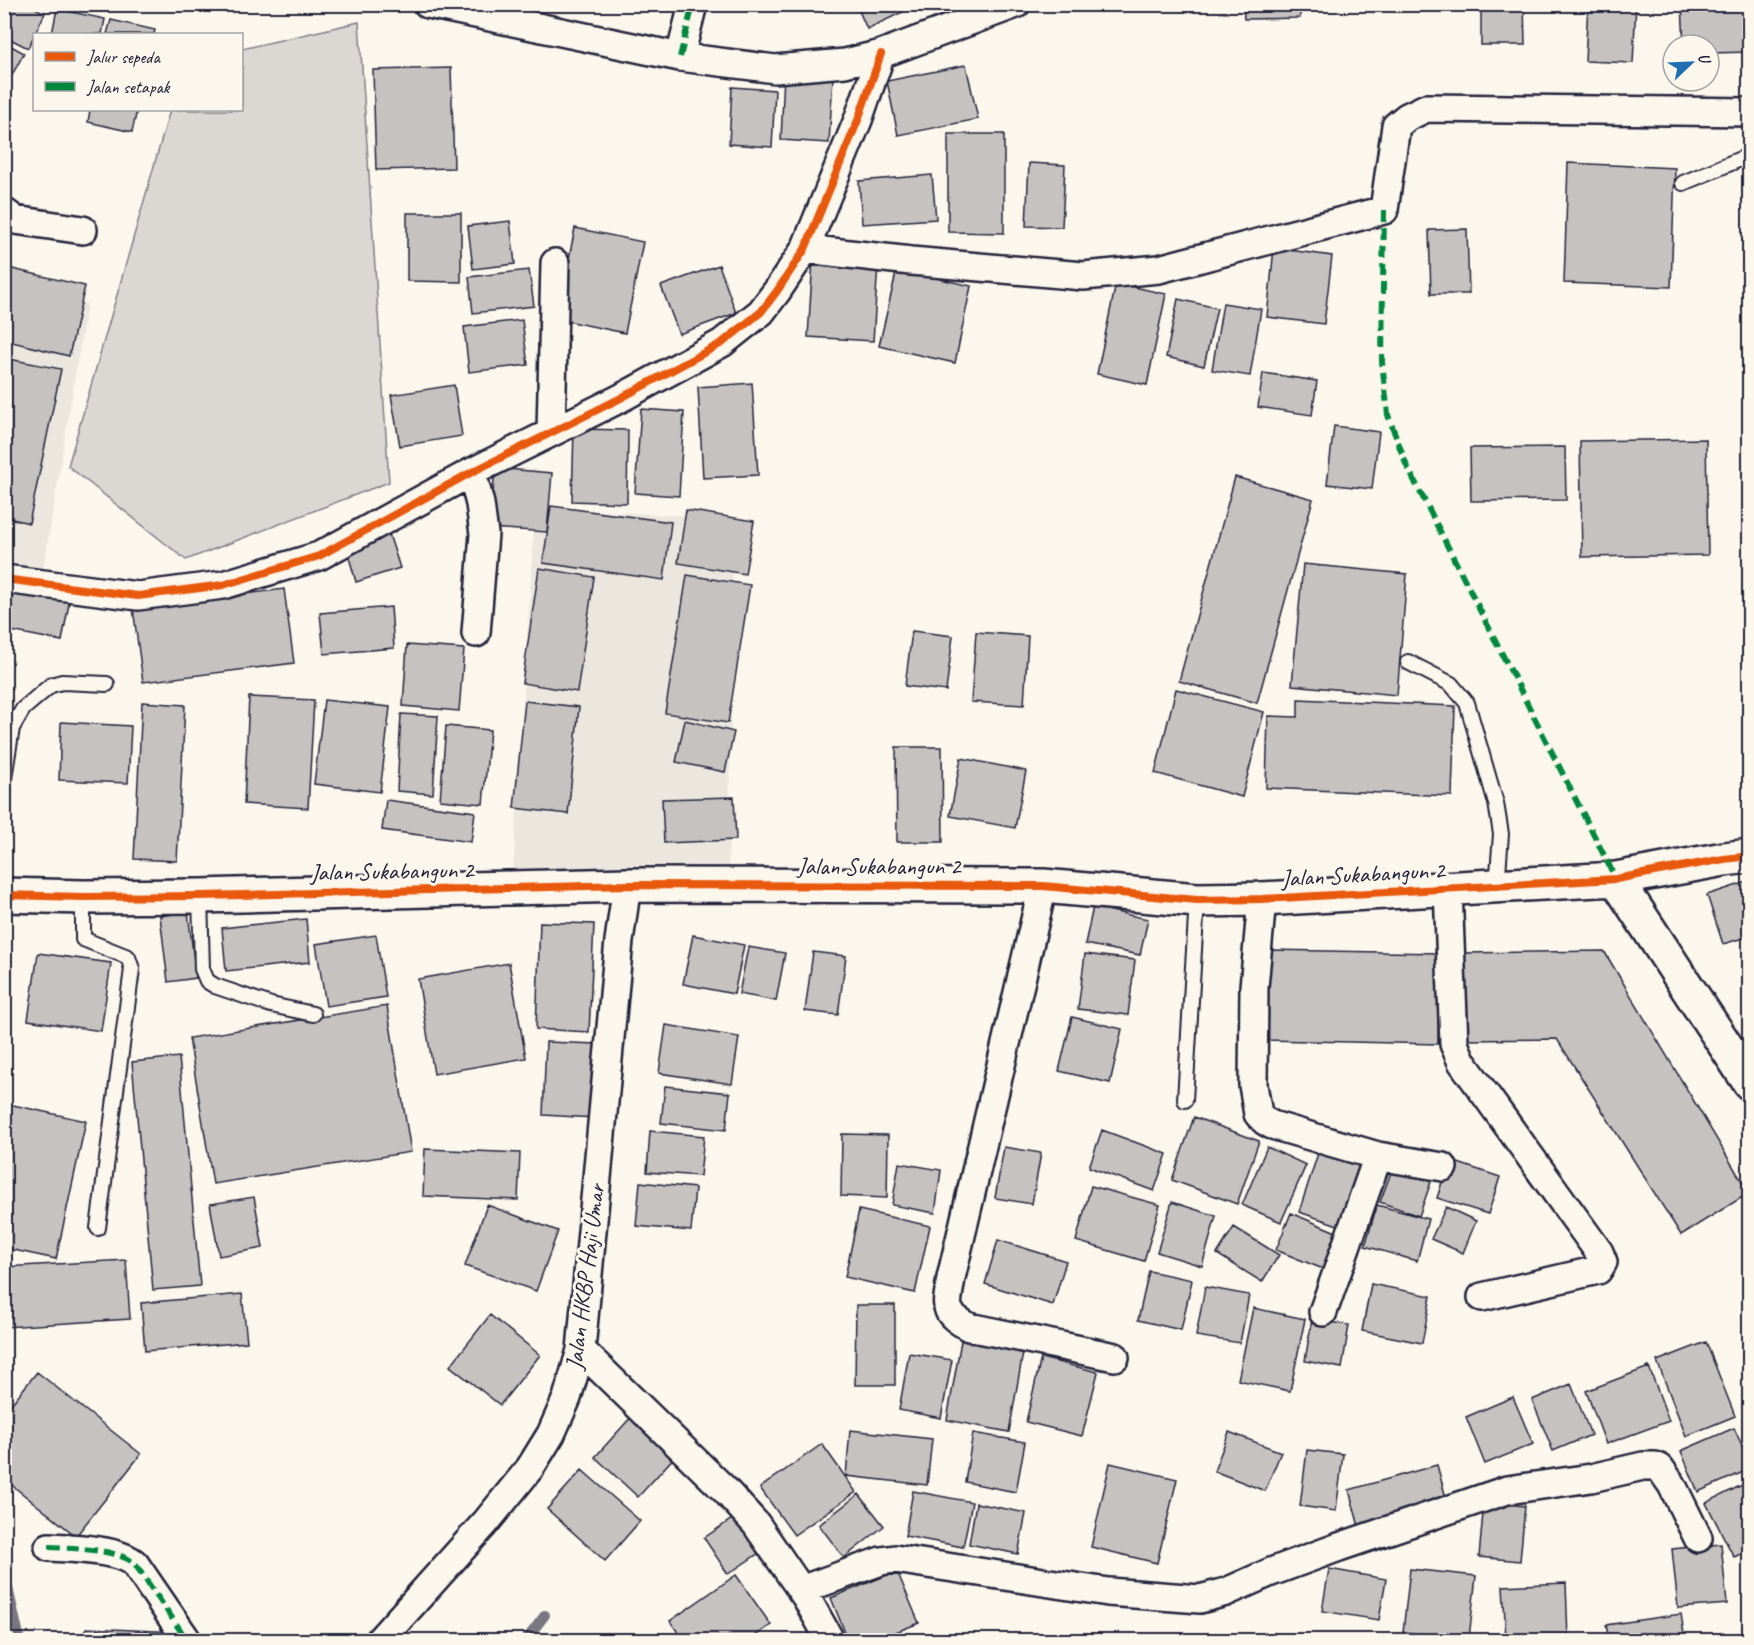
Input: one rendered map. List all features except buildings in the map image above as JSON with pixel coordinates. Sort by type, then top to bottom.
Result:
[{"type":"street","points":[[428,4],[515,13],[680,57],[775,69],[845,63],[881,54],[1016,4]]},
{"type":"street","points":[[680,57],[693,4]]},
{"type":"street","points":[[4,579],[138,596],[223,585],[319,556],[472,472],[619,399],[722,343],[760,312],[805,249],[858,120],[881,54]]},
{"type":"street","points":[[805,249],[1083,276],[1159,269],[1384,210],[1396,126],[1407,117],[1426,108],[1749,112]]},
{"type":"street","points":[[4,212],[15,220],[82,230]]},
{"type":"street","points":[[551,432],[555,263]]},
{"type":"street","points":[[472,472],[484,534],[476,633]]},
{"type":"street","name":"Jalan Sukabangun 2","points":[[4,895],[200,896],[627,885],[1043,886],[1197,900],[1262,899],[1616,879],[1749,856]]},
{"type":"street","points":[[1616,879],[1749,1083]]},
{"type":"street","name":"Jalan HKBP Haji Umar","points":[[394,1636],[530,1468],[551,1434],[567,1398],[581,1350],[618,941],[627,885]]},
{"type":"street","points":[[1043,886],[951,1278],[947,1305],[951,1316],[969,1327],[1115,1357]]},
{"type":"street","points":[[1448,889],[1454,1044],[1462,1062],[1599,1252],[1603,1262],[1598,1270],[1482,1297]]},
{"type":"street","points":[[1262,899],[1254,987],[1253,1085],[1258,1114],[1272,1125],[1378,1156],[1443,1167]]},
{"type":"street","points":[[1323,1312],[1378,1156]]},
{"type":"street","points":[[581,1350],[725,1490],[756,1524],[801,1590],[830,1641]]},
{"type":"street","points":[[801,1590],[881,1561],[895,1559],[1108,1592],[1200,1599],[1226,1592],[1271,1572],[1339,1547],[1507,1490],[1591,1478],[1643,1466],[1660,1468],[1672,1485],[1698,1538]]},
{"type":"street","points":[[49,1546],[129,1558],[187,1641]]},
{"type":"lane","points":[[1683,183],[1749,155]]},
{"type":"lane","points":[[1408,662],[1451,684],[1467,703],[1496,803],[1501,834],[1497,887]]},
{"type":"lane","points":[[4,778],[12,728],[23,709],[51,685],[62,682],[107,684]]},
{"type":"lane","points":[[200,896],[202,969],[207,981],[215,986],[271,1005],[313,1014]]},
{"type":"lane","points":[[83,897],[83,939],[128,957],[132,969],[98,1228]]},
{"type":"lane","points":[[1185,1101],[1197,900]]},
{"type":"shaded area","points":[[359,22],[389,482],[186,560],[68,466],[170,111],[243,111],[243,49]]},
{"type":"shaded area","points":[[4,273],[87,304],[42,577],[5,569]]},
{"type":"shaded area","points":[[535,508],[734,518],[728,876],[513,876]]},
{"type":"waterway","points":[[4,1571],[20,1640]]},
{"type":"waterway","points":[[526,1640],[545,1615]]},
{"type":"marked path","points":[[680,57],[693,4]]},
{"type":"marked path","points":[[1384,210],[1382,362],[1388,415],[1406,464],[1616,879]]},
{"type":"marked path","points":[[49,1547],[95,1550],[128,1559],[135,1564],[187,1640]]},
{"type":"cycle path","points":[[4,579],[138,596],[223,585],[319,556],[472,472],[619,399],[722,343],[761,312],[805,249],[858,120],[881,54]]},
{"type":"cycle path","points":[[4,895],[200,896],[627,885],[1043,886],[1197,900],[1262,899],[1616,879],[1750,856]]}]
